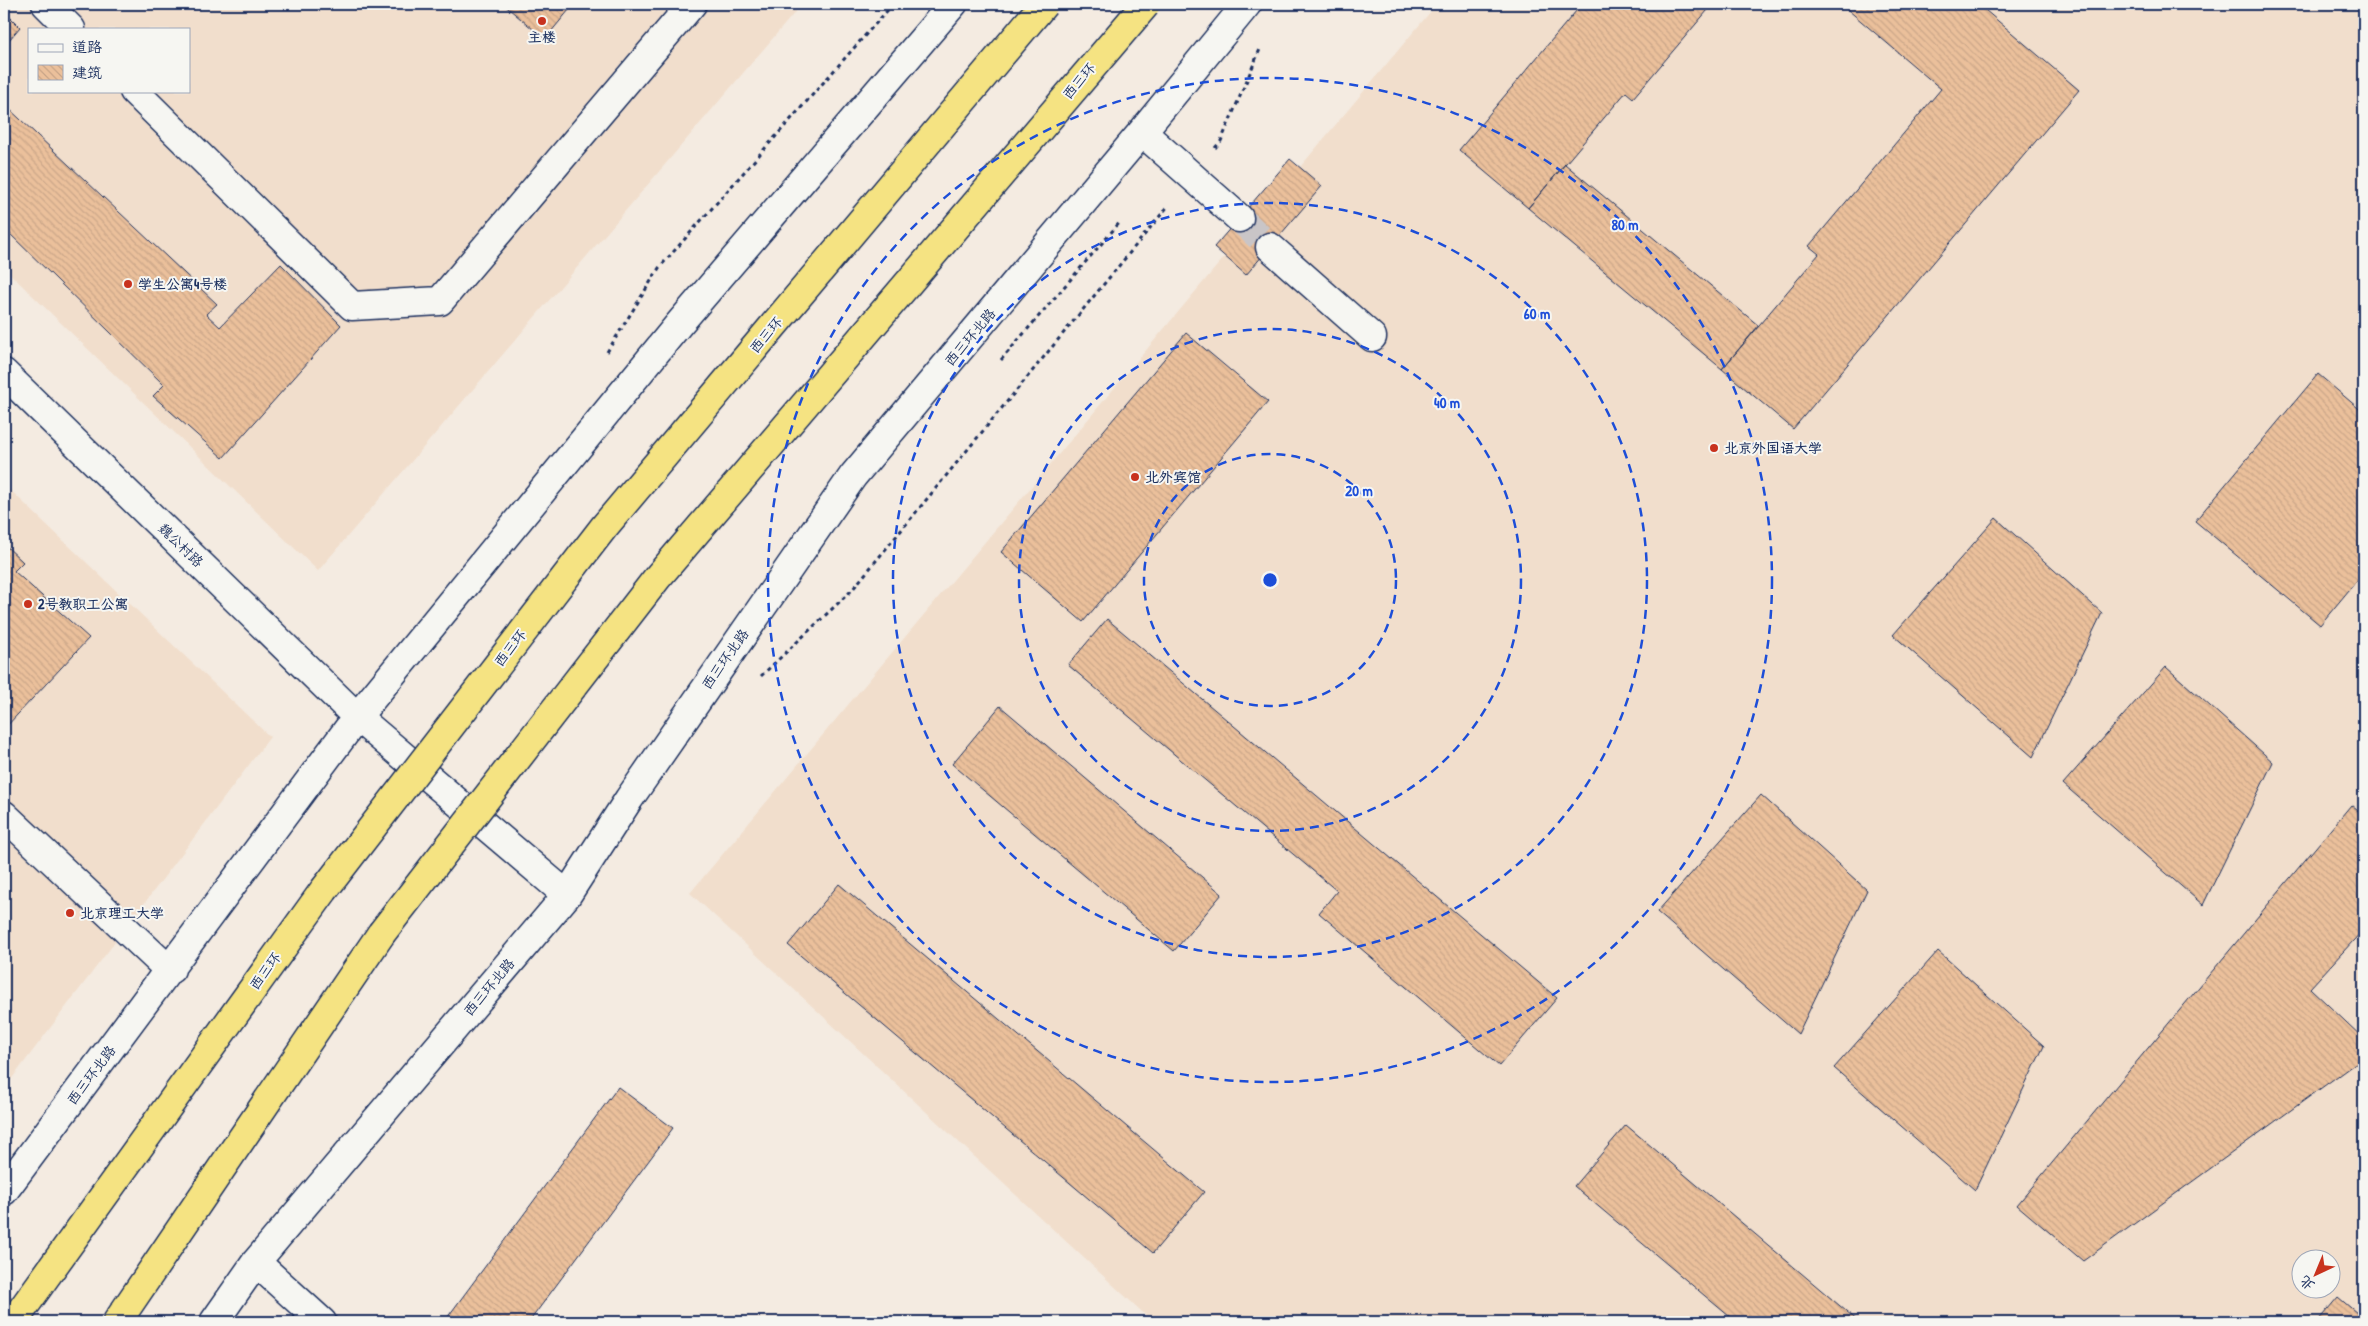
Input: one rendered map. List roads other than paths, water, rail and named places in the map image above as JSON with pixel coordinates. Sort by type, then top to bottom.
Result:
[{"type":"highway","name":"西三环","points":[[13,1322],[324,890],[604,527],[1044,4]]},
{"type":"highway","name":"西三环","points":[[117,1322],[381,934],[657,578],[1146,4]]},
{"type":"street","points":[[46,4],[70,28]]},
{"type":"street","points":[[135,92],[352,306],[440,301],[692,4]]},
{"type":"street","name":"西三环北路","points":[[4,1191],[358,717],[679,324],[953,4]]},
{"type":"street","name":"西三环北路","points":[[214,1322],[256,1262],[567,895],[634,791],[852,476],[1142,132],[1247,4]]},
{"type":"street","points":[[1142,132],[1239,218]]},
{"type":"street","points":[[1270,247],[1372,337]]},
{"type":"street","name":"魏公村路","points":[[4,373],[358,717],[567,895]]},
{"type":"street","points":[[4,814],[170,969]]},
{"type":"street","points":[[256,1262],[322,1322]]},
{"type":"tunnel","points":[[1239,218],[1270,247]]},
{"type":"place","name":"主楼","points":[[542,21]]},
{"type":"place","name":"学生公寓4号楼","points":[[128,284]]},
{"type":"place","name":"北京外国语大学","points":[[1714,448]]},
{"type":"place","name":"北外宾馆","points":[[1135,477]]},
{"type":"place","name":"2号教职工公寓","points":[[28,604]]},
{"type":"place","name":"北京理工大学","points":[[70,913]]}]
